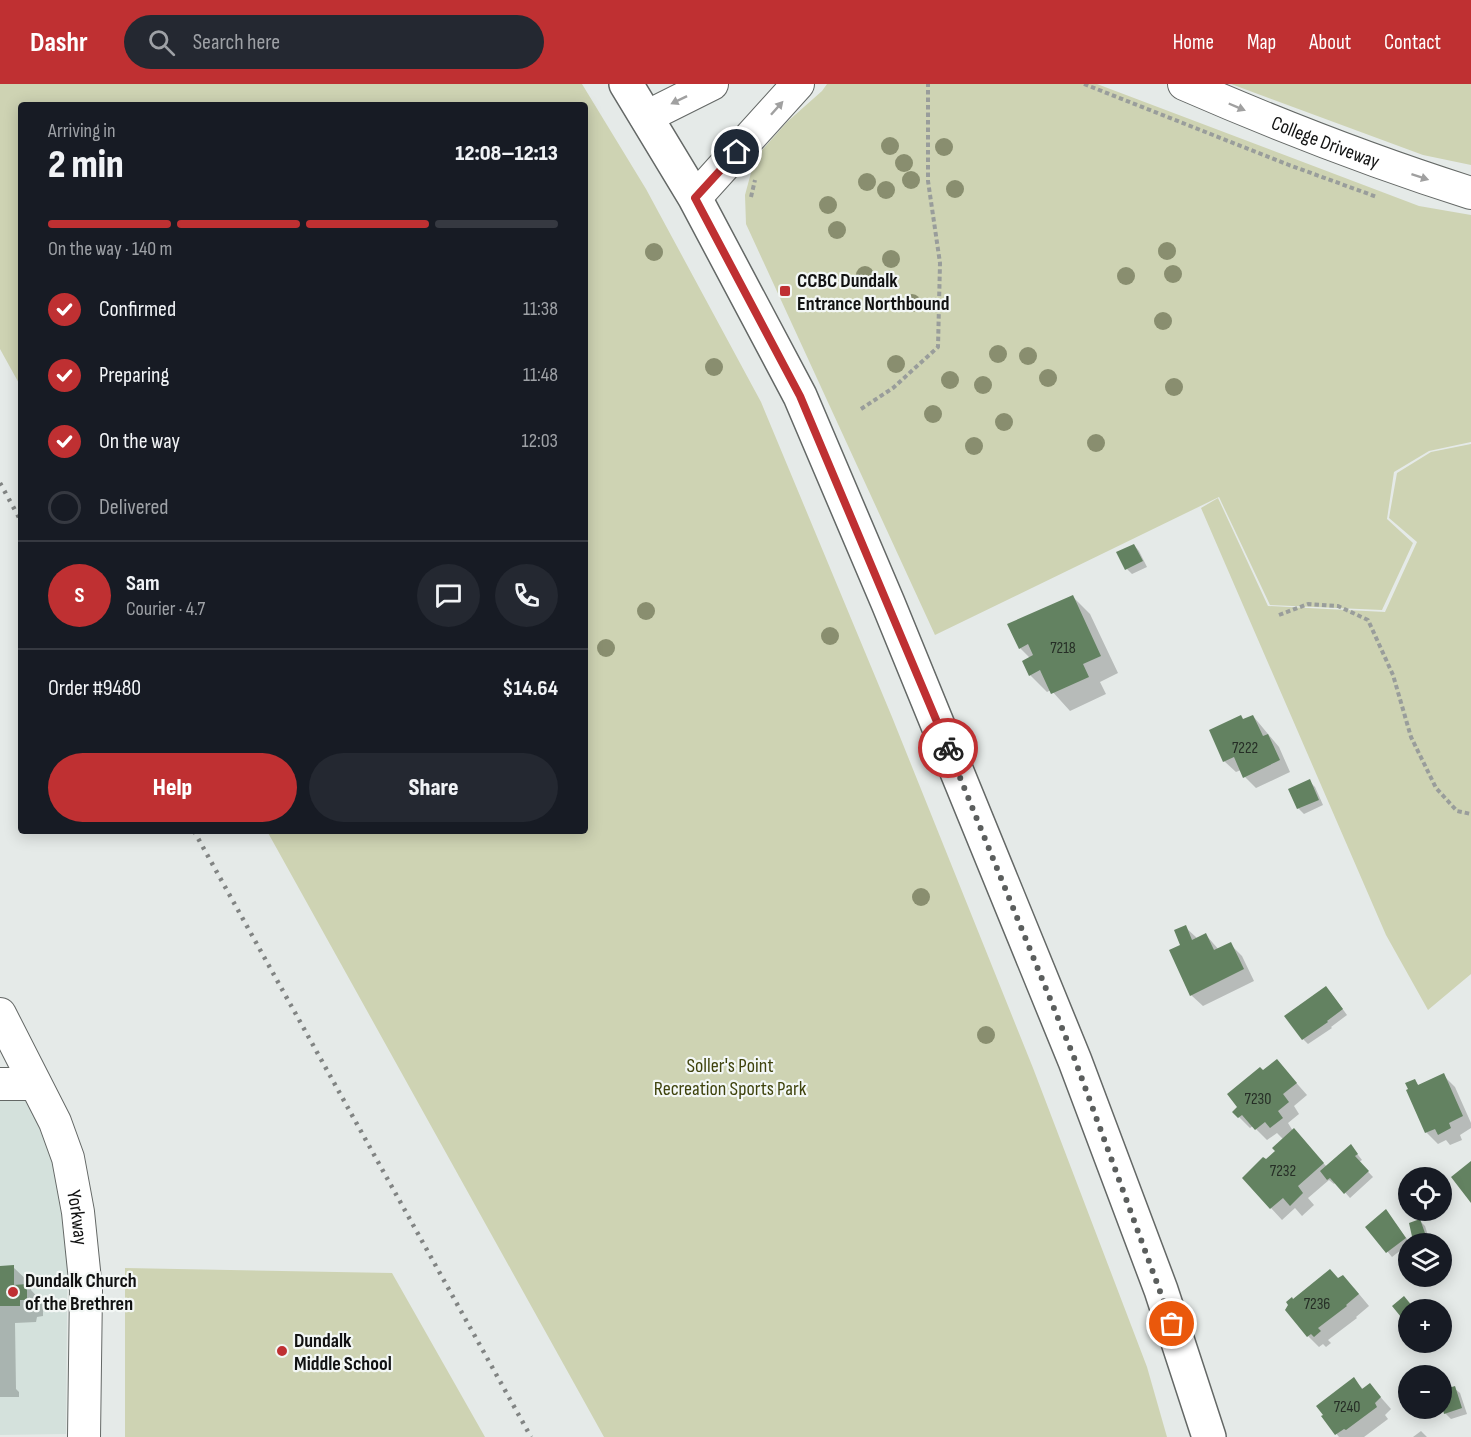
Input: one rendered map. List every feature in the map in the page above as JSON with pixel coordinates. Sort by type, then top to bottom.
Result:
[{"type":"street","points":[[626,84],[695,198],[800,396],[888,603],[1075,1060],[1161,1290],[1209,1437]]},
{"type":"street","points":[[646,117],[712,84]]},
{"type":"street","points":[[695,198],[798,84]]},
{"type":"street","name":"College Driveway","points":[[1184,84],[1245,111],[1393,168],[1471,193]]},
{"type":"street","name":"Yorkway","points":[[0,1014],[55,1122],[64,1149],[78,1212],[86,1290],[84,1437]]},
{"type":"street","points":[[0,1084],[35,1084]]},
{"type":"path","points":[[861,409],[893,388],[938,347],[940,263],[928,181],[928,84]]},
{"type":"path","points":[[1279,615],[1308,604],[1338,606],[1368,620],[1393,675],[1411,737],[1437,788],[1457,811],[1471,814]]},
{"type":"shaded area","points":[[0,1094],[31,1094],[68,1199],[66,1434],[0,1435]]},
{"type":"green space","name":"Soller's Point Recreation Sports Park","points":[[0,84],[582,84],[646,189],[761,402],[892,717],[1033,1068],[1147,1367],[1167,1437],[604,1437],[269,834],[588,834],[588,102],[18,102],[18,382],[0,349]]},
{"type":"green space","points":[[827,84],[1097,84],[1419,206],[1471,215],[1471,442],[1429,451],[1394,472],[1387,519],[1413,543],[1382,610],[1270,605],[1219,497],[935,635],[746,224],[745,195],[755,158],[787,122]]},
{"type":"green space","points":[[1231,84],[1471,84],[1471,165],[1423,155]]},
{"type":"green space","points":[[1471,444],[1471,974],[1428,1010],[1386,935],[1201,508],[1218,498],[1268,606],[1385,612],[1417,542],[1389,518],[1397,473],[1431,452]]},
{"type":"green space","name":"Dundalk Middle School","points":[[125,1268],[392,1273],[485,1437],[125,1437]]},
{"type":"building","points":[[1134,544],[1143,561],[1125,570],[1116,552]]},
{"type":"building","points":[[1073,595],[1101,656],[1083,664],[1089,677],[1051,694],[1040,670],[1029,676],[1022,661],[1033,655],[1028,644],[1019,649],[1007,624]]},
{"type":"building","points":[[1241,715],[1243,719],[1253,715],[1263,736],[1268,734],[1280,760],[1243,778],[1234,757],[1223,762],[1209,730]]},
{"type":"building","points":[[1310,779],[1319,800],[1297,809],[1288,789]]},
{"type":"building","points":[[1186,925],[1192,940],[1206,933],[1214,950],[1231,942],[1244,969],[1190,996],[1169,950],[1180,945],[1174,930]]},
{"type":"building","points":[[1326,986],[1343,1009],[1302,1040],[1284,1016]]},
{"type":"building","points":[[1277,1059],[1297,1083],[1283,1094],[1289,1102],[1278,1111],[1283,1118],[1270,1128],[1265,1122],[1255,1130],[1242,1115],[1238,1118],[1232,1112],[1237,1107],[1227,1094],[1260,1067],[1263,1070]]},
{"type":"building","points":[[1444,1073],[1463,1116],[1449,1123],[1451,1128],[1438,1135],[1435,1129],[1425,1133],[1405,1083],[1415,1079],[1418,1085]]},
{"type":"building","points":[[1294,1128],[1324,1163],[1298,1186],[1303,1193],[1290,1206],[1283,1198],[1270,1209],[1242,1178],[1263,1157],[1266,1159],[1275,1151],[1272,1148]]},
{"type":"building","points":[[1351,1144],[1358,1154],[1355,1156],[1369,1171],[1344,1194],[1330,1178],[1327,1180],[1320,1171]]},
{"type":"building","points":[[1471,1161],[1471,1203],[1452,1178]]},
{"type":"building","points":[[1386,1209],[1403,1233],[1398,1233],[1398,1244],[1386,1253],[1365,1227]]},
{"type":"building","points":[[1421,1221],[1425,1233],[1411,1233],[1409,1223]]},
{"type":"building","name":"Dundalk Church of the Brethren","points":[[14,1265],[14,1285],[27,1284],[27,1300],[20,1300],[20,1306],[0,1306],[0,1266]]},
{"type":"building","points":[[1330,1269],[1338,1278],[1343,1275],[1359,1294],[1318,1328],[1321,1331],[1314,1337],[1311,1334],[1307,1337],[1285,1310],[1288,1305],[1286,1302],[1292,1297],[1293,1299]]},
{"type":"building","points":[[1398,1301],[1398,1313],[1392,1306]]},
{"type":"building","points":[[1354,1377],[1362,1389],[1370,1383],[1381,1397],[1375,1403],[1377,1407],[1346,1430],[1335,1435],[1316,1406]]},
{"type":"building","points":[[1455,1386],[1462,1408],[1452,1411],[1452,1387]]},
{"type":"railway","points":[[0,483],[18,516]]},
{"type":"railway","points":[[196,834],[531,1437]]},
{"type":"way so far","points":[[948,748],[1075,1060],[1172,1324]]},
{"type":"place","name":"CCBC Dundalk Entrance Northbound","points":[[785,291]]},
{"type":"place","name":"Dundalk Church of the Brethren","points":[[13,1292]]},
{"type":"place","name":"Dundalk Middle School","points":[[282,1351]]},
{"type":"route","points":[[737,152],[695,198],[800,396],[948,748]]}]
